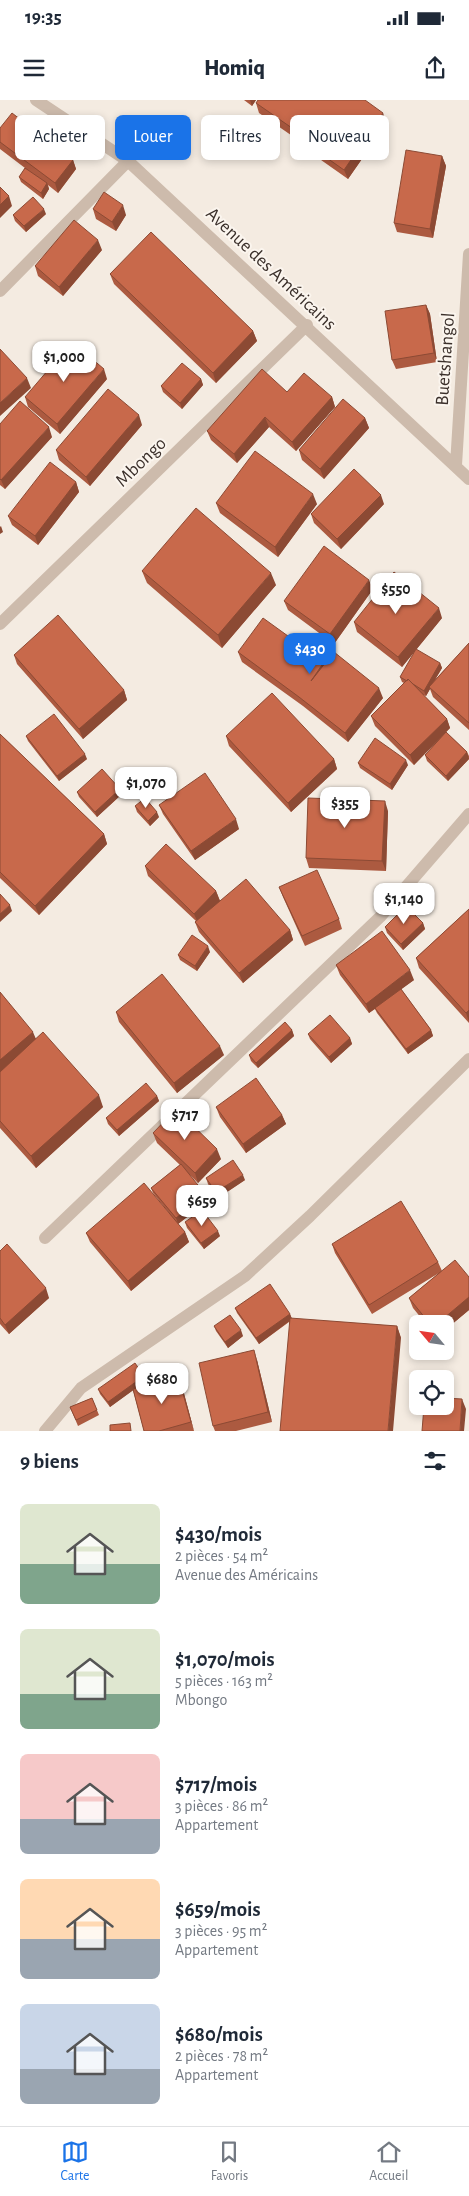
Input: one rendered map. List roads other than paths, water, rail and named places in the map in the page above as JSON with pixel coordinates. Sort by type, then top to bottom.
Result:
[{"type":"street","name":"Avenue des Américains","points":[[36,100],[128,161],[307,325],[469,479]]},
{"type":"street","points":[[0,291],[128,161]]},
{"type":"street","name":"Buetshangol","points":[[456,465],[469,254]]},
{"type":"street","name":"Mbongo","points":[[0,624],[307,325]]},
{"type":"street","points":[[45,1238],[380,917],[469,814]]},
{"type":"street","points":[[45,1431],[81,1388],[245,1276],[310,1216],[469,1059]]}]
